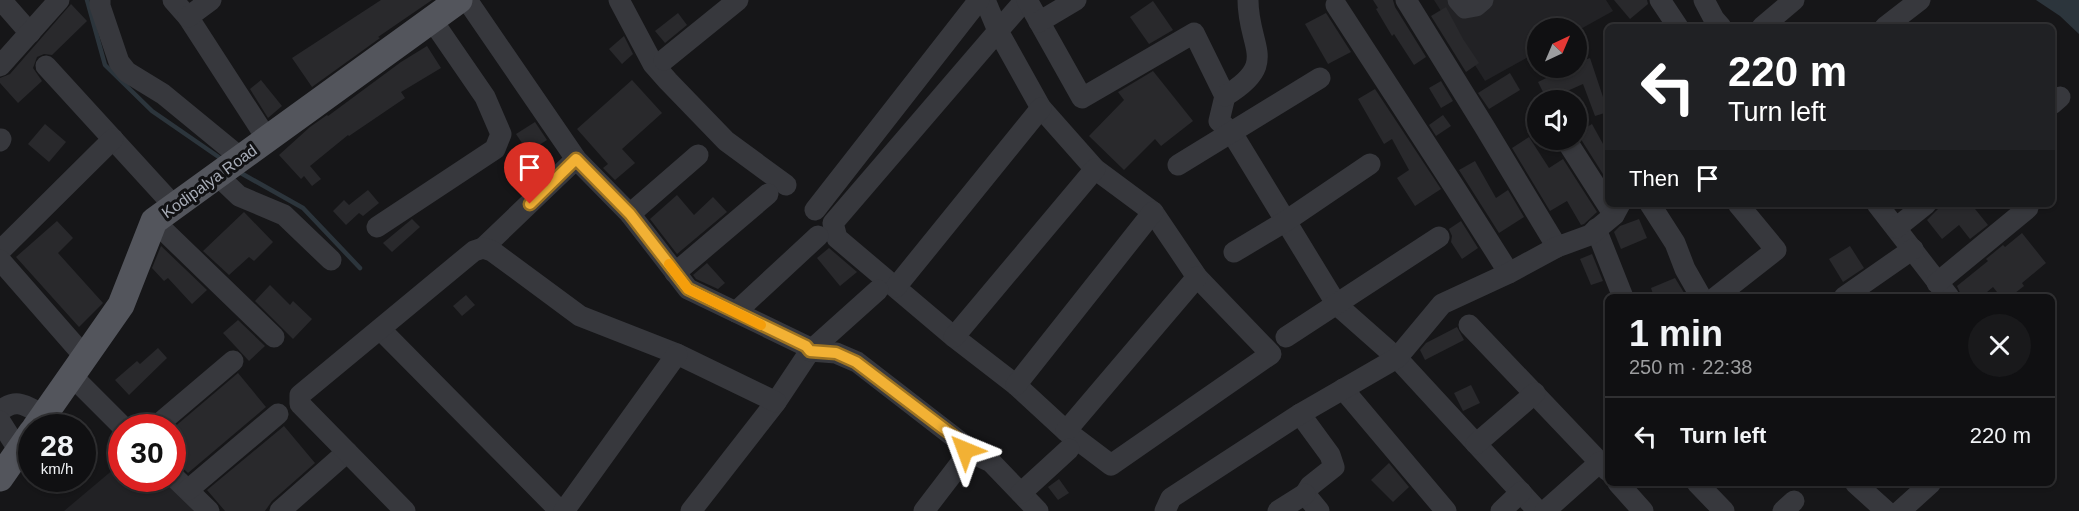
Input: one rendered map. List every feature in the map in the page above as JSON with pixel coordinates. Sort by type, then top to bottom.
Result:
[{"type":"main road","name":"Kodipalya Road","points":[[44,414],[121,304],[164,214],[459,0]]},
{"type":"main road","name":"Kodipalya Road","points":[[0,478],[18,452]]},
{"type":"street","points":[[1,0],[30,33]]},
{"type":"street","points":[[0,66],[59,0]]},
{"type":"street","points":[[100,0],[119,62],[127,72],[163,94],[229,166],[239,196],[284,215],[331,260]]},
{"type":"street","points":[[173,0],[188,17],[267,139]]},
{"type":"street","points":[[188,17],[212,0]]},
{"type":"street","points":[[467,0],[576,159],[630,214],[688,289],[806,346],[810,351],[836,353],[856,362],[960,441],[965,450],[991,462],[1038,511]]},
{"type":"street","points":[[619,0],[656,57],[668,81],[777,190],[675,273]]},
{"type":"street","points":[[656,57],[738,0]]},
{"type":"street","points":[[816,210],[980,0]]},
{"type":"street","points":[[985,0],[998,31],[1041,108],[1095,169],[1153,212],[1197,277],[1271,354],[1111,465],[1068,440],[1016,385],[887,288],[837,238],[833,223],[998,31],[1026,0],[1082,98],[1194,33],[1226,96],[1219,121],[1232,133],[1336,305],[1398,358],[1538,511]]},
{"type":"street","points":[[1040,22],[1076,0]]},
{"type":"street","points":[[1226,96],[1241,87],[1257,66],[1258,52],[1248,12],[1248,0]]},
{"type":"street","points":[[1406,0],[1557,248]]},
{"type":"street","points":[[1458,0],[1465,8],[1476,6],[1483,0]]},
{"type":"street","points":[[1660,0],[1676,24]]},
{"type":"street","points":[[1704,0],[1718,24]]},
{"type":"street","points":[[1766,24],[1794,0]]},
{"type":"street","points":[[1889,24],[1920,0]]},
{"type":"street","points":[[1336,5],[1509,273]]},
{"type":"street","points":[[377,227],[495,148],[501,134],[485,97],[432,20]]},
{"type":"street","points":[[45,66],[113,139],[164,214],[274,337]]},
{"type":"street","points":[[1178,165],[1320,78]]},
{"type":"street","points":[[691,511],[776,402],[810,351],[887,288],[1041,108]]},
{"type":"street","points":[[0,251],[113,139]]},
{"type":"street","points":[[1573,150],[1605,193]]},
{"type":"street","points":[[630,214],[698,155]]},
{"type":"street","points":[[405,511],[300,404],[300,395],[474,251],[483,248],[576,159]]},
{"type":"street","points":[[1234,252],[1286,221],[1370,164]]},
{"type":"street","points":[[954,337],[1095,169]]},
{"type":"street","points":[[1652,207],[1675,243],[1685,269],[1699,294]]},
{"type":"street","points":[[1720,294],[1776,250],[1740,207]]},
{"type":"street","points":[[1879,207],[1943,290],[2028,208]]},
{"type":"street","points":[[1896,228],[1922,207]]},
{"type":"street","points":[[1165,511],[1171,498],[1300,414],[1398,358],[1442,304],[1590,234],[1617,209]]},
{"type":"street","points":[[1016,385],[1153,212]]},
{"type":"street","points":[[1596,230],[1622,294]]},
{"type":"street","points":[[736,312],[818,236]]},
{"type":"street","points":[[1286,337],[1439,237]]},
{"type":"street","points":[[483,248],[492,251],[580,316],[677,354],[776,402]]},
{"type":"street","points":[[1855,294],[1913,249]]},
{"type":"street","points":[[0,260],[113,414]]},
{"type":"street","points":[[1021,494],[1068,440],[1197,277]]},
{"type":"street","points":[[1469,325],[1604,466],[1545,511]]},
{"type":"street","points":[[381,330],[562,511],[677,354]]},
{"type":"street","points":[[171,414],[233,361]]},
{"type":"street","points":[[1343,388],[1446,511]]},
{"type":"street","points":[[1476,444],[1535,393]]},
{"type":"street","points":[[0,411],[9,404],[21,404],[25,414]]},
{"type":"street","points":[[186,478],[278,414]]},
{"type":"street","points":[[1278,511],[1305,494],[1310,486],[1334,467],[1330,455],[1300,414]]},
{"type":"street","points":[[0,421],[18,427]]},
{"type":"street","points":[[924,511],[963,460],[965,450]]},
{"type":"street","points":[[280,511],[347,452]]},
{"type":"street","points":[[1621,486],[1643,511]]},
{"type":"street","points":[[1700,486],[1719,509]]},
{"type":"street","points":[[1858,486],[1886,511]]},
{"type":"street","points":[[1900,511],[1928,486]]},
{"type":"street","points":[[186,488],[209,511]]},
{"type":"street","points":[[1501,511],[1521,492]]},
{"type":"street","points":[[1305,494],[1319,511]]},
{"type":"shaded area","points":[[1434,0],[1606,0],[1613,11],[1587,25],[1587,18],[1527,18],[1527,58],[1485,81]]},
{"type":"shaded area","points":[[2036,0],[2079,0],[2079,34],[2060,16]]},
{"type":"shaded area","points":[[108,474],[108,492],[176,492],[194,511],[64,511],[87,492],[96,492],[96,484]]},
{"type":"building","points":[[381,0],[432,0],[312,87],[292,58]]},
{"type":"building","points":[[1373,0],[1393,0],[1426,57],[1414,65],[1394,34],[1392,36]]},
{"type":"building","points":[[1614,0],[1647,0],[1648,4],[1630,19]]},
{"type":"building","points":[[1153,1],[1173,30],[1149,44],[1130,17]]},
{"type":"building","points":[[71,4],[87,21],[52,55],[44,54],[37,57],[33,68],[42,81],[18,103],[0,83],[0,78],[10,74]]},
{"type":"building","points":[[1446,7],[1479,63],[1466,72],[1431,16]]},
{"type":"building","points":[[678,13],[687,25],[665,43],[655,31]]},
{"type":"building","points":[[1326,13],[1351,52],[1328,64],[1305,24]]},
{"type":"building","points":[[624,36],[633,54],[622,64],[609,49]]},
{"type":"building","points":[[427,46],[441,68],[401,92],[405,98],[348,135],[310,166],[321,179],[312,186],[304,176],[301,179],[279,155],[310,127]]},
{"type":"building","points":[[1590,58],[1605,103],[1605,113],[1595,116],[1583,84],[1570,90],[1542,90],[1538,82],[1546,78],[1587,78],[1587,59]]},
{"type":"building","points":[[1153,71],[1193,121],[1161,146],[1155,139],[1124,170],[1089,136],[1124,100],[1118,92]]},
{"type":"building","points":[[1510,73],[1520,90],[1489,109],[1478,93]]},
{"type":"building","points":[[261,80],[282,106],[268,118],[250,89]]},
{"type":"building","points":[[632,80],[662,113],[622,149],[635,163],[615,180],[603,168],[608,164],[577,129]]},
{"type":"building","points":[[1441,81],[1453,101],[1441,108],[1429,88]]},
{"type":"building","points":[[1375,89],[1441,189],[1415,206],[1397,178],[1409,170],[1392,139],[1384,144],[1358,99]]},
{"type":"building","points":[[1443,115],[1451,126],[1436,136],[1429,125]]},
{"type":"building","points":[[535,122],[547,140],[528,152],[516,134]]},
{"type":"building","points":[[45,124],[66,142],[49,162],[28,144]]},
{"type":"building","points":[[1592,124],[1605,148],[1605,177],[1587,149],[1587,127]]},
{"type":"building","points":[[1527,138],[1527,150],[1537,150],[1549,168],[1563,159],[1597,212],[1581,225],[1567,201],[1550,211],[1512,148]]},
{"type":"building","points":[[1475,161],[1496,198],[1508,190],[1524,217],[1499,233],[1459,170]]},
{"type":"building","points":[[368,190],[379,203],[363,216],[359,213],[346,225],[333,211],[344,200],[349,205]]},
{"type":"building","points":[[677,195],[694,215],[713,197],[727,212],[677,254],[650,219]]},
{"type":"building","points":[[1940,207],[1973,207],[1988,225],[1970,239],[1959,225],[1942,239],[1927,220]]},
{"type":"building","points":[[244,212],[273,242],[254,261],[249,257],[229,275],[203,251]]},
{"type":"building","points":[[412,219],[420,227],[392,252],[383,243]]},
{"type":"building","points":[[1639,219],[1647,238],[1621,249],[1614,232],[1620,226]]},
{"type":"building","points":[[57,221],[73,238],[58,253],[103,303],[79,327],[16,257]]},
{"type":"building","points":[[1461,221],[1478,248],[1462,259],[1451,242],[1452,236],[1449,229]]},
{"type":"building","points":[[2022,233],[2046,263],[2022,283],[2024,286],[2014,294],[1999,294],[1993,287],[1985,294],[1961,294],[1957,286],[1988,261],[1986,259],[2003,245],[2005,247]]},
{"type":"building","points":[[161,246],[207,290],[192,304],[168,278],[164,281],[152,268]]},
{"type":"building","points":[[1850,246],[1864,268],[1843,282],[1829,259]]},
{"type":"building","points":[[829,248],[857,272],[840,286],[817,258]]},
{"type":"building","points":[[1592,254],[1603,281],[1591,285],[1580,259]]},
{"type":"building","points":[[707,263],[725,283],[718,289],[696,279],[693,275]]},
{"type":"building","points":[[1675,278],[1685,294],[1653,294],[1651,288]]},
{"type":"building","points":[[270,285],[290,305],[293,301],[312,319],[293,339],[255,301]]},
{"type":"building","points":[[466,295],[475,305],[462,316],[453,306]]},
{"type":"building","points":[[238,320],[265,346],[249,361],[223,333]]},
{"type":"building","points":[[1457,327],[1464,340],[1425,360],[1420,350],[1426,343]]},
{"type":"building","points":[[158,348],[167,358],[129,395],[115,380],[137,361],[140,364]]},
{"type":"building","points":[[238,373],[266,407],[188,473],[186,471],[186,417]]},
{"type":"building","points":[[1471,385],[1480,403],[1463,411],[1454,393]]},
{"type":"building","points":[[284,426],[315,463],[272,501],[265,511],[225,511],[207,490]]},
{"type":"building","points":[[1389,463],[1409,487],[1393,502],[1371,480]]},
{"type":"building","points":[[1059,479],[1069,493],[1058,500],[1048,487]]},
{"type":"waterway","points":[[87,0],[105,65],[152,111],[223,160]]},
{"type":"waterway","points":[[239,172],[303,208],[360,268]]},
{"type":"slow traffic","points":[[669,264],[688,289],[761,325]]},
{"type":"route","points":[[530,204],[576,159],[630,214],[688,289],[806,346],[810,351],[836,353],[856,362],[960,441],[965,450]]}]
